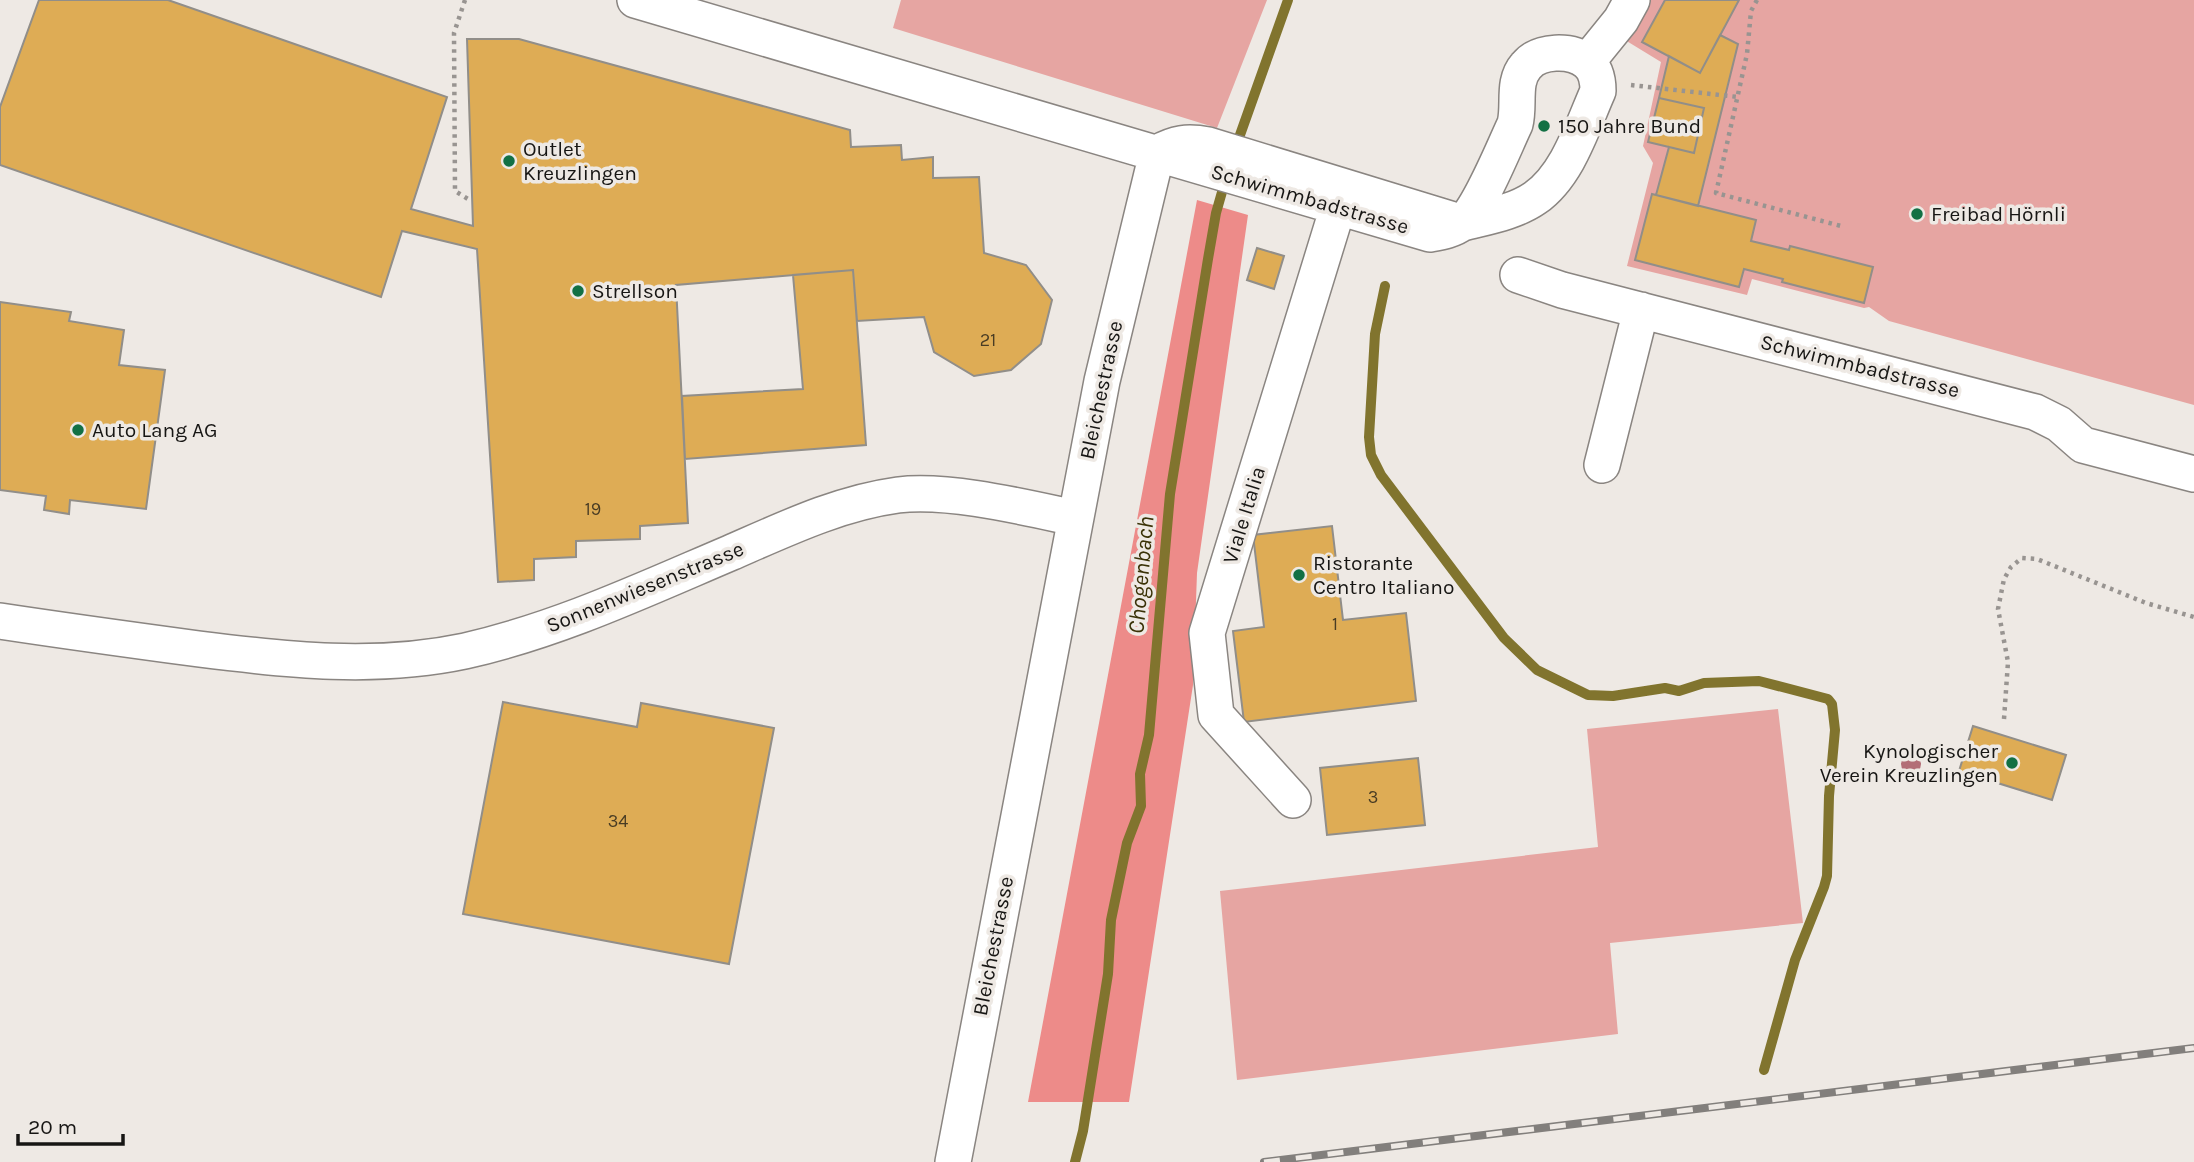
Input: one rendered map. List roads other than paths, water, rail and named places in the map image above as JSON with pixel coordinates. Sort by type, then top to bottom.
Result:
[{"type":"street","points":[[635,0],[1157,153]]},
{"type":"street","name":"Schwimmbadstrasse","points":[[1157,153],[1203,156],[1251,170],[1338,207],[1430,234],[1447,231],[1462,223],[1505,212],[1532,200],[1554,179],[1571,150],[1598,91],[1592,72],[1632,0]]},
{"type":"street","points":[[1251,170],[1462,223],[1485,189],[1515,124],[1518,114],[1519,77],[1526,66],[1535,59],[1561,53],[1575,55],[1592,72]]},
{"type":"street","name":"Bleichestrasse","points":[[953,1162],[1102,381],[1157,153]]},
{"type":"street","name":"Viale Italia","points":[[1293,800],[1216,715],[1207,633],[1338,207]]},
{"type":"street","name":"Schwimmbadstrasse","points":[[1518,275],[1562,290],[2035,411],[2059,424],[2083,445],[2194,474]]},
{"type":"street","points":[[1602,465],[1642,310]]},
{"type":"street","name":"Sonnenwiesenstrasse","points":[[0,621],[254,656],[340,663],[406,661],[464,651],[580,618],[801,522],[859,502],[901,495],[941,495],[1020,506],[1075,518]]},
{"type":"waterway","name":"Chogenbach","points":[[1235,149],[1288,0]]},
{"type":"waterway","name":"Chogenbach","points":[[1075,1162],[1083,1131],[1108,974],[1111,920],[1127,843],[1141,806],[1140,774],[1149,735],[1170,494],[1216,213],[1226,178]]},
{"type":"waterway","points":[[1385,286],[1375,334],[1369,437],[1371,455],[1381,475],[1504,638],[1537,670],[1588,695],[1613,696],[1665,688],[1679,691],[1704,683],[1759,681],[1828,699],[1832,704],[1835,730],[1829,796],[1827,876],[1795,960],[1764,1070]]},
{"type":"railway","points":[[1264,1162],[2194,1048]]},
{"type":"place","name":"150 Jahre Bund","points":[[1544,126]]},
{"type":"place","name":"Outlet Kreuzlingen","points":[[509,161]]},
{"type":"place","name":"Freibad Hörnli","points":[[1917,214]]},
{"type":"place","name":"Strellson","points":[[578,291]]},
{"type":"place","name":"Auto Lang AG","points":[[78,430]]},
{"type":"place","name":"Ristorante Centro Italiano","points":[[1299,575]]},
{"type":"place","name":"Kynologischer Verein Kreuzlingen","points":[[2012,763]]}]
